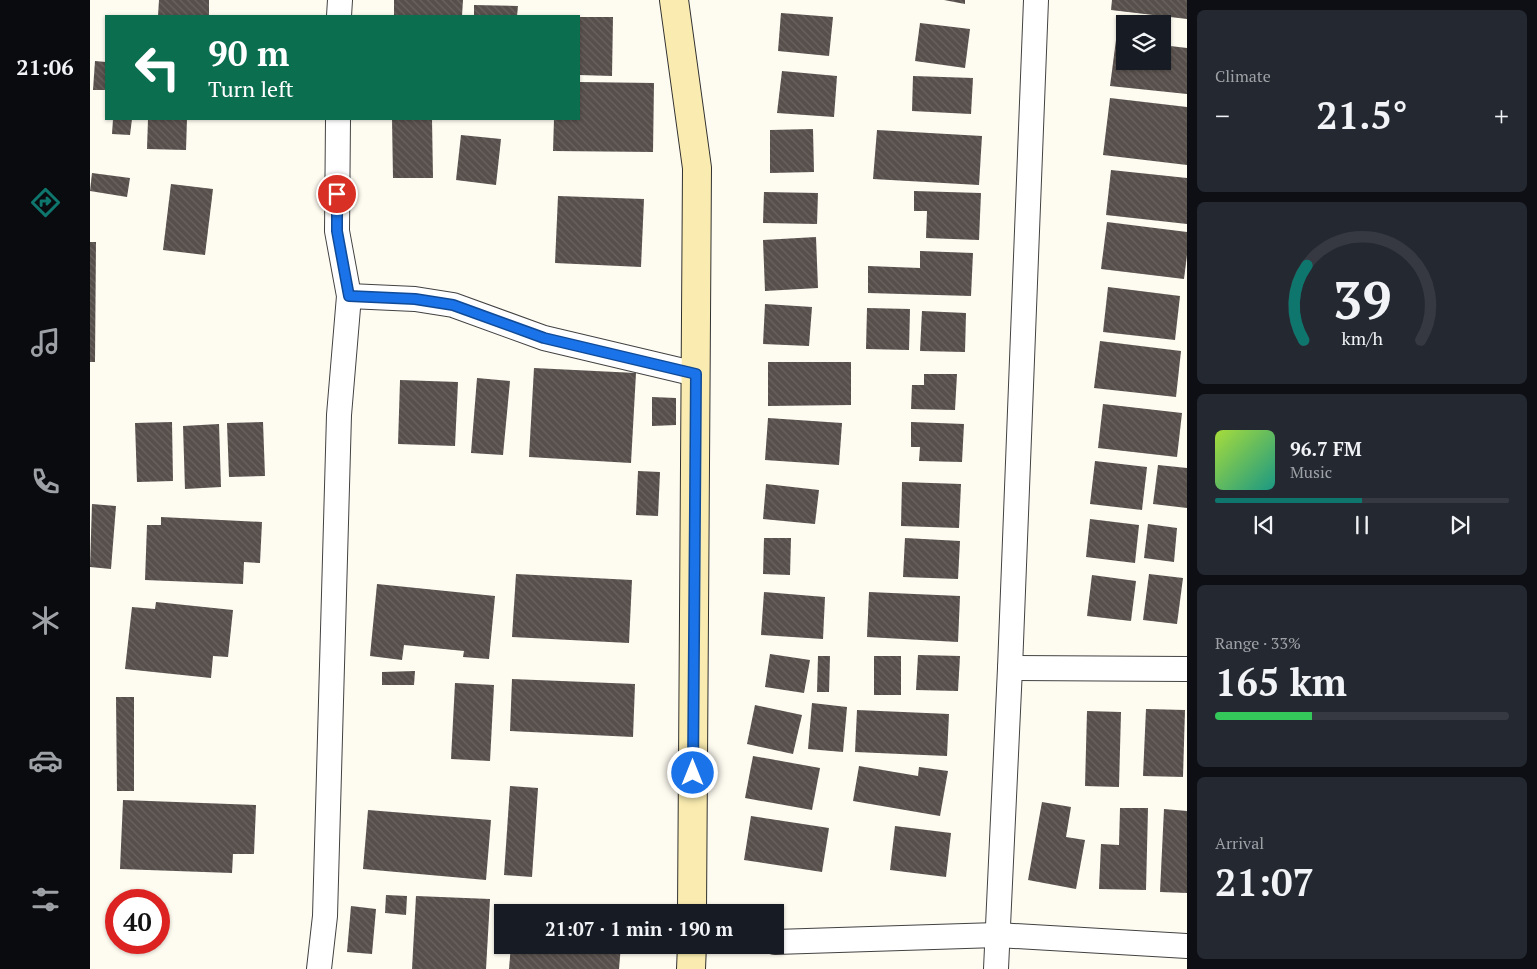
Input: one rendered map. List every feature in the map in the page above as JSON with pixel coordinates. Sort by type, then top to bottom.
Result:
[{"type":"street","points":[[339,15],[340,0]]},
{"type":"street","points":[[674,0],[697,168],[692,904]]},
{"type":"street","points":[[996,969],[1010,668],[1036,0]]},
{"type":"street","points":[[319,969],[326,906],[336,580],[338,415],[349,296],[337,231],[338,120]]},
{"type":"street","points":[[349,296],[415,299],[453,305],[544,338],[696,374]]},
{"type":"street","points":[[1010,668],[1187,669]]},
{"type":"street","points":[[784,942],[997,935],[1187,946]]},
{"type":"street","points":[[691,969],[692,954]]},
{"type":"building","points":[[159,0],[209,0],[209,15],[158,15]]},
{"type":"building","points":[[394,0],[463,0],[462,15],[394,15]]},
{"type":"building","points":[[944,0],[965,0],[965,4]]},
{"type":"building","points":[[1112,0],[1187,0],[1187,19],[1171,17],[1171,15],[1111,10]]},
{"type":"building","points":[[474,5],[518,6],[517,15],[474,15]]},
{"type":"building","points":[[781,13],[833,17],[829,56],[778,51]]},
{"type":"building","points":[[580,17],[613,17],[612,76],[580,75]]},
{"type":"building","points":[[920,23],[970,29],[965,68],[915,61]]},
{"type":"building","points":[[1116,40],[1116,70],[1171,70],[1171,46],[1187,48],[1187,94],[1110,86]]},
{"type":"building","points":[[95,61],[105,62],[105,90],[93,90]]},
{"type":"building","points":[[782,71],[837,76],[834,117],[777,113]]},
{"type":"building","points":[[913,76],[973,78],[971,114],[912,111]]},
{"type":"building","points":[[580,82],[654,83],[653,152],[553,151],[554,120],[580,120]]},
{"type":"building","points":[[1110,98],[1187,107],[1187,165],[1103,155]]},
{"type":"building","points":[[113,120],[132,120],[130,135],[112,134]]},
{"type":"building","points":[[148,120],[187,120],[186,150],[147,149]]},
{"type":"building","points":[[392,120],[432,120],[433,178],[393,178]]},
{"type":"building","points":[[813,129],[814,172],[770,173],[770,130]]},
{"type":"building","points":[[877,130],[982,136],[979,185],[873,179]]},
{"type":"building","points":[[461,135],[501,139],[496,185],[456,180]]},
{"type":"building","points":[[1111,170],[1187,178],[1187,224],[1106,215]]},
{"type":"building","points":[[92,173],[130,178],[127,197],[90,191]]},
{"type":"building","points":[[171,184],[213,189],[205,255],[163,250]]},
{"type":"building","points":[[914,191],[981,193],[979,240],[926,238],[927,211],[914,211]]},
{"type":"building","points":[[764,192],[818,193],[817,224],[763,223]]},
{"type":"building","points":[[558,196],[644,199],[641,267],[555,263]]},
{"type":"building","points":[[1107,222],[1187,232],[1184,279],[1101,269]]},
{"type":"building","points":[[816,237],[818,288],[765,291],[763,240]]},
{"type":"building","points":[[90,242],[96,242],[95,362],[90,362]]},
{"type":"building","points":[[920,251],[973,253],[971,296],[868,293],[868,266],[920,268]]},
{"type":"building","points":[[1108,287],[1180,296],[1175,340],[1103,332]]},
{"type":"building","points":[[765,304],[812,307],[809,346],[763,344]]},
{"type":"building","points":[[867,308],[910,309],[909,350],[866,349]]},
{"type":"building","points":[[922,311],[966,313],[965,352],[920,351]]},
{"type":"building","points":[[1100,341],[1181,351],[1176,397],[1094,388]]},
{"type":"building","points":[[768,362],[851,362],[851,405],[768,406]]},
{"type":"building","points":[[534,368],[636,373],[631,463],[529,457]]},
{"type":"building","points":[[924,374],[957,374],[955,410],[911,409],[912,385],[924,385]]},
{"type":"building","points":[[477,378],[510,381],[503,455],[471,453]]},
{"type":"building","points":[[400,380],[458,382],[455,446],[398,444]]},
{"type":"building","points":[[652,397],[676,398],[676,425],[652,426]]},
{"type":"building","points":[[1103,404],[1182,413],[1177,457],[1098,448]]},
{"type":"building","points":[[768,418],[842,423],[839,465],[765,460]]},
{"type":"building","points":[[172,422],[173,481],[137,482],[135,423]]},
{"type":"building","points":[[263,422],[265,476],[229,477],[227,423]]},
{"type":"building","points":[[911,422],[964,424],[962,462],[919,461],[920,447],[911,447]]},
{"type":"building","points":[[219,424],[221,487],[185,489],[183,426]]},
{"type":"building","points":[[1095,461],[1147,467],[1142,510],[1090,504]]},
{"type":"building","points":[[1158,465],[1187,468],[1187,508],[1153,504]]},
{"type":"building","points":[[638,471],[660,472],[658,516],[636,515]]},
{"type":"building","points":[[902,482],[961,484],[959,528],[901,526]]},
{"type":"building","points":[[766,484],[819,490],[815,524],[763,519]]},
{"type":"building","points":[[92,504],[116,506],[111,569],[90,567]]},
{"type":"building","points":[[161,517],[262,522],[260,563],[244,562],[243,584],[145,580],[147,525],[161,525]]},
{"type":"building","points":[[1090,519],[1139,525],[1135,563],[1086,557]]},
{"type":"building","points":[[1148,524],[1177,528],[1174,562],[1144,558]]},
{"type":"building","points":[[764,538],[791,538],[790,575],[763,574]]},
{"type":"building","points":[[905,538],[960,541],[958,579],[903,577]]},
{"type":"building","points":[[516,574],[632,580],[629,643],[512,637]]},
{"type":"building","points":[[1149,574],[1183,578],[1177,624],[1143,620]]},
{"type":"building","points":[[1092,575],[1136,581],[1131,621],[1087,616]]},
{"type":"building","points":[[377,584],[495,596],[489,659],[463,657],[464,651],[404,645],[402,660],[370,656]]},
{"type":"building","points":[[764,592],[825,597],[823,639],[761,635]]},
{"type":"building","points":[[869,592],[960,596],[958,642],[867,637]]},
{"type":"building","points":[[156,602],[233,610],[228,657],[213,656],[211,678],[125,669],[132,607],[155,609]]},
{"type":"building","points":[[770,654],[810,660],[804,693],[765,687]]},
{"type":"building","points":[[918,655],[960,656],[958,691],[916,690]]},
{"type":"building","points":[[818,656],[830,656],[829,692],[817,692]]},
{"type":"building","points":[[874,656],[901,656],[901,695],[874,695]]},
{"type":"building","points":[[415,671],[414,685],[382,685],[382,672]]},
{"type":"building","points":[[512,679],[635,684],[633,737],[510,731]]},
{"type":"building","points":[[455,683],[494,685],[490,761],[451,759]]},
{"type":"building","points":[[116,697],[134,697],[134,791],[117,791]]},
{"type":"building","points":[[812,703],[847,707],[843,752],[808,749]]},
{"type":"building","points":[[755,705],[802,715],[793,754],[747,744]]},
{"type":"building","points":[[1146,709],[1185,710],[1183,777],[1143,776]]},
{"type":"building","points":[[857,710],[949,714],[947,756],[855,752]]},
{"type":"building","points":[[1087,711],[1121,712],[1119,787],[1085,786]]},
{"type":"building","points":[[753,756],[820,768],[812,810],[745,798]]},
{"type":"building","points":[[859,766],[918,776],[919,767],[948,771],[940,816],[853,801]]},
{"type":"building","points":[[510,786],[538,788],[532,877],[504,875]]},
{"type":"building","points":[[123,800],[256,805],[254,854],[233,854],[232,873],[120,869]]},
{"type":"building","points":[[1042,802],[1071,807],[1066,837],[1085,840],[1076,889],[1028,880]]},
{"type":"building","points":[[1120,808],[1148,808],[1146,890],[1099,889],[1101,844],[1119,845]]},
{"type":"building","points":[[1164,809],[1187,811],[1187,893],[1160,892]]},
{"type":"building","points":[[368,810],[491,820],[486,880],[363,869]]},
{"type":"building","points":[[751,816],[829,828],[822,872],[744,860]]},
{"type":"building","points":[[895,826],[951,833],[946,877],[890,870]]},
{"type":"building","points":[[386,895],[407,896],[406,915],[385,913]]},
{"type":"building","points":[[416,896],[490,899],[486,969],[412,969]]},
{"type":"building","points":[[351,906],[376,909],[372,954],[347,952]]},
{"type":"building","points":[[510,954],[620,954],[619,969],[509,969]]},
{"type":"route","points":[[337,194],[337,231],[349,296],[415,299],[453,305],[544,338],[696,374],[693,773]]}]
